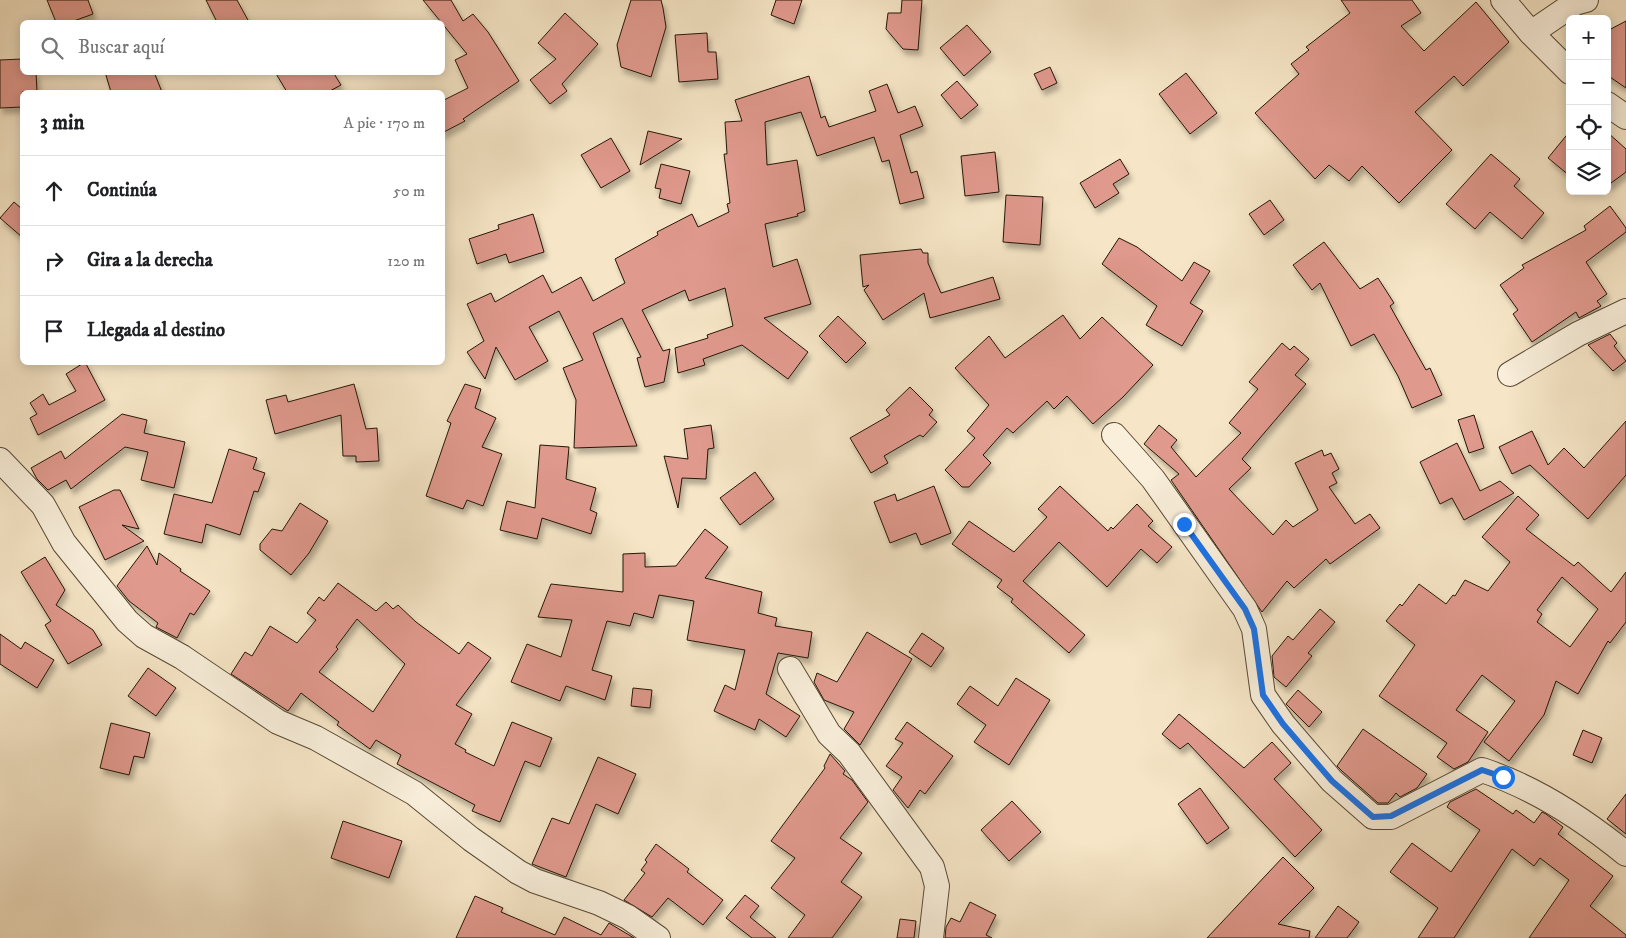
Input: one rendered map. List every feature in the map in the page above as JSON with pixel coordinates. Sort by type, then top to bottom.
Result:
[{"type":"street","points":[[1503,0],[1531,33],[1566,68]]},
{"type":"street","points":[[1531,33],[1575,3],[1586,0]]},
{"type":"street","points":[[1608,105],[1626,117]]},
{"type":"street","points":[[1510,374],[1578,334],[1626,311]]},
{"type":"street","points":[[1114,435],[1152,479],[1245,609],[1254,629],[1263,695],[1283,724],[1332,781],[1373,817],[1391,816],[1482,770],[1503,777],[1553,801],[1626,854]]},
{"type":"street","points":[[0,460],[43,505],[64,543],[127,621],[144,636],[182,657],[278,722],[316,738],[414,793],[471,839],[518,872],[534,881],[599,903],[628,917],[658,938]]},
{"type":"street","points":[[790,669],[829,734],[849,753],[932,867],[938,886],[931,938]]},
{"type":"building","points":[[47,0],[88,0],[93,14],[76,20],[55,20]]},
{"type":"building","points":[[206,0],[237,0],[248,20],[216,20]]},
{"type":"building","points":[[423,0],[451,0],[463,21],[473,14],[488,32],[519,81],[463,119],[465,121],[445,131],[445,100],[468,88],[455,60],[467,54],[445,27],[445,20],[439,20]]},
{"type":"building","points":[[631,0],[661,0],[666,27],[651,77],[621,67],[617,45]]},
{"type":"building","points":[[776,0],[802,0],[794,24],[771,15]]},
{"type":"building","points":[[902,0],[922,0],[918,50],[903,49],[886,29],[888,13],[901,13]]},
{"type":"building","points":[[1341,0],[1412,0],[1421,13],[1401,26],[1424,51],[1476,2],[1509,42],[1463,86],[1454,76],[1415,112],[1452,150],[1399,203],[1362,166],[1349,181],[1329,165],[1315,179],[1255,113],[1299,74],[1291,64],[1309,50],[1306,47],[1350,13]]},
{"type":"building","points":[[565,13],[598,44],[562,84],[567,91],[550,104],[530,80],[556,59],[538,43]]},
{"type":"building","points":[[1626,21],[1626,88],[1611,78],[1611,29]]},
{"type":"building","points":[[967,25],[991,52],[964,76],[940,48]]},
{"type":"building","points":[[707,33],[708,52],[716,52],[718,79],[679,82],[675,35]]},
{"type":"building","points":[[20,59],[20,75],[36,75],[37,90],[20,90],[20,107],[0,108],[0,60]]},
{"type":"building","points":[[1050,67],[1057,83],[1042,90],[1034,74]]},
{"type":"building","points":[[1186,73],[1217,113],[1190,134],[1159,94]]},
{"type":"building","points":[[106,75],[155,75],[161,90],[110,90]]},
{"type":"building","points":[[277,75],[335,75],[341,85],[332,90],[286,90]]},
{"type":"building","points":[[809,76],[821,118],[825,116],[829,127],[876,111],[869,91],[887,84],[898,113],[915,106],[923,126],[900,135],[911,173],[917,171],[924,198],[900,204],[889,160],[882,162],[874,137],[817,156],[801,112],[765,122],[767,165],[797,160],[805,211],[797,214],[798,216],[765,224],[773,267],[797,259],[811,304],[764,318],[808,352],[788,379],[742,345],[703,359],[705,365],[678,373],[675,348],[708,338],[707,335],[733,326],[725,288],[689,301],[685,290],[642,310],[663,351],[670,349],[664,382],[645,387],[637,358],[641,357],[622,318],[593,333],[637,446],[574,448],[576,400],[563,368],[583,360],[559,311],[529,327],[548,361],[515,380],[496,347],[485,379],[467,352],[484,341],[467,304],[491,293],[495,302],[543,275],[552,293],[581,277],[593,301],[625,283],[615,259],[658,235],[657,232],[692,214],[698,227],[729,212],[727,204],[730,203],[724,154],[727,154],[725,122],[742,121],[735,100]]},
{"type":"building","points":[[957,81],[978,105],[961,119],[941,95]]},
{"type":"building","points":[[648,131],[682,139],[640,165]]},
{"type":"building","points":[[1566,136],[1566,173],[1548,158]]},
{"type":"building","points":[[1611,136],[1626,149],[1626,172],[1611,183]]},
{"type":"building","points":[[611,138],[630,171],[601,188],[581,155]]},
{"type":"building","points":[[995,152],[999,192],[965,196],[961,156]]},
{"type":"building","points":[[1491,154],[1520,179],[1514,186],[1544,213],[1522,239],[1490,212],[1475,229],[1446,204]]},
{"type":"building","points":[[1120,159],[1129,174],[1113,184],[1119,193],[1095,208],[1080,183]]},
{"type":"building","points":[[661,164],[690,171],[681,204],[659,198],[661,189],[655,188]]},
{"type":"building","points":[[1006,195],[1043,197],[1040,245],[1003,242]]},
{"type":"building","points":[[1270,200],[1284,220],[1264,235],[1249,214]]},
{"type":"building","points":[[14,202],[20,207],[20,235],[0,218]]},
{"type":"building","points":[[1610,206],[1626,228],[1626,232],[1586,262],[1607,294],[1597,301],[1601,306],[1579,318],[1576,312],[1532,342],[1513,314],[1518,310],[1500,285],[1524,268],[1522,265],[1586,230],[1584,226]]},
{"type":"building","points":[[533,214],[544,252],[509,263],[506,254],[477,264],[469,239],[499,229],[498,225]]},
{"type":"building","points":[[1119,238],[1137,247],[1182,281],[1194,262],[1210,271],[1190,303],[1203,311],[1182,346],[1146,325],[1157,306],[1102,264]]},
{"type":"building","points":[[1324,242],[1360,289],[1378,278],[1394,303],[1390,306],[1426,370],[1430,368],[1442,395],[1412,408],[1398,376],[1374,334],[1351,346],[1320,283],[1312,290],[1293,265]]},
{"type":"building","points":[[921,249],[923,253],[928,253],[928,263],[941,293],[993,277],[1000,299],[930,318],[924,293],[883,320],[864,290],[869,285],[863,287],[860,255]]},
{"type":"building","points":[[1063,315],[1080,339],[1102,317],[1153,365],[1123,397],[1093,424],[1067,396],[1054,409],[1047,401],[1013,433],[1007,428],[983,455],[991,463],[969,487],[962,487],[945,470],[975,438],[967,431],[989,405],[955,368],[989,336],[1005,358]]},
{"type":"building","points":[[838,316],[866,343],[846,363],[819,336]]},
{"type":"building","points":[[1610,334],[1617,343],[1614,346],[1626,361],[1613,371],[1588,345]]},
{"type":"building","points":[[1282,343],[1290,350],[1294,346],[1309,359],[1295,375],[1306,384],[1242,459],[1251,468],[1229,489],[1273,535],[1286,520],[1293,527],[1318,510],[1295,463],[1322,450],[1324,456],[1331,453],[1339,469],[1332,473],[1337,483],[1329,487],[1355,524],[1370,514],[1380,528],[1330,564],[1326,559],[1294,588],[1287,581],[1262,612],[1171,480],[1179,474],[1144,444],[1159,425],[1177,440],[1171,447],[1196,477],[1241,433],[1229,423],[1258,389],[1249,382]]},
{"type":"building","points":[[80,365],[87,365],[105,400],[38,435],[30,418],[37,414],[30,403],[43,394],[49,405],[76,391],[66,374]]},
{"type":"building","points":[[354,384],[366,429],[377,428],[379,461],[356,462],[356,456],[343,456],[341,415],[275,434],[266,400],[286,395],[288,402]]},
{"type":"building","points":[[465,384],[481,389],[475,408],[496,418],[482,447],[502,454],[483,506],[467,500],[463,509],[426,496],[451,423],[447,421]]},
{"type":"building","points":[[910,387],[933,410],[929,415],[937,422],[923,437],[920,435],[884,456],[888,463],[871,473],[850,438],[890,415],[886,410]]},
{"type":"building","points":[[122,414],[147,420],[144,433],[185,442],[174,488],[141,480],[148,452],[125,447],[71,489],[66,480],[48,490],[37,479],[31,468],[61,451],[65,459]]},
{"type":"building","points":[[1474,415],[1484,448],[1469,453],[1458,420]]},
{"type":"building","points":[[1626,421],[1626,475],[1588,519],[1530,465],[1512,474],[1499,447],[1532,431],[1548,465],[1564,448],[1584,468]]},
{"type":"building","points":[[711,425],[714,448],[708,449],[706,479],[682,478],[678,508],[664,456],[688,459],[684,429]]},
{"type":"building","points":[[1457,443],[1480,491],[1500,481],[1514,493],[1464,520],[1452,498],[1440,504],[1420,462]]},
{"type":"building","points":[[540,445],[569,447],[566,479],[596,488],[590,510],[597,513],[591,534],[542,518],[537,539],[500,530],[507,501],[535,508]]},
{"type":"building","points":[[229,449],[257,458],[253,469],[265,473],[258,492],[254,491],[240,535],[206,524],[202,543],[164,534],[174,494],[212,503]]},
{"type":"building","points":[[755,472],[774,499],[740,525],[720,498]]},
{"type":"building","points":[[934,486],[951,533],[921,545],[916,533],[890,543],[874,502],[895,494],[897,501]]},
{"type":"building","points":[[1060,486],[1108,531],[1111,527],[1113,529],[1137,504],[1153,521],[1148,526],[1172,547],[1157,563],[1141,549],[1107,587],[1059,542],[1023,581],[1085,635],[1069,653],[1011,602],[1013,599],[997,587],[1002,580],[952,544],[969,521],[1014,552],[1047,517],[1038,509]]},
{"type":"building","points":[[114,490],[120,490],[139,529],[122,525],[144,541],[105,560],[79,507]]},
{"type":"building","points":[[1518,496],[1539,515],[1526,529],[1574,566],[1578,562],[1611,592],[1626,572],[1626,622],[1610,643],[1608,641],[1578,694],[1556,681],[1544,715],[1509,761],[1484,742],[1515,701],[1482,675],[1456,710],[1488,732],[1468,762],[1454,769],[1437,757],[1447,743],[1379,696],[1415,645],[1386,621],[1400,604],[1402,606],[1419,584],[1446,604],[1453,595],[1455,596],[1465,580],[1488,591],[1510,562],[1482,537]],"holes":[[[1562,577],[1598,609],[1570,647],[1537,622],[1542,614],[1537,610]]]},
{"type":"building","points":[[300,503],[328,521],[309,553],[291,575],[260,550],[260,544],[272,529],[282,531]]},
{"type":"building","points":[[705,529],[728,547],[705,578],[762,592],[758,613],[777,618],[775,626],[812,632],[808,658],[778,653],[766,694],[800,716],[786,737],[759,719],[755,730],[714,711],[725,685],[735,690],[745,650],[687,640],[694,601],[659,595],[653,618],[634,613],[630,626],[607,621],[592,670],[612,676],[605,700],[566,686],[560,701],[511,682],[527,644],[561,657],[572,620],[538,617],[551,584],[623,592],[623,554],[645,553],[645,567],[676,566]]},
{"type":"building","points":[[147,546],[157,565],[159,553],[181,569],[180,571],[210,591],[194,615],[190,613],[177,638],[156,627],[158,623],[129,601],[117,586]]},
{"type":"building","points":[[45,557],[65,590],[56,605],[93,630],[102,645],[68,664],[45,625],[51,621],[21,572]]},
{"type":"building","points":[[338,583],[376,611],[386,602],[393,609],[398,605],[416,622],[459,654],[468,642],[491,658],[456,705],[472,714],[455,744],[466,750],[465,752],[494,766],[512,722],[552,738],[540,767],[525,761],[500,822],[472,811],[475,805],[397,764],[401,755],[376,740],[370,749],[337,725],[339,722],[301,693],[288,711],[231,674],[245,652],[252,656],[270,626],[297,643],[316,620],[307,613],[319,597],[324,601]],"holes":[[[357,619],[405,664],[373,712],[319,672],[338,649],[336,647]]]},
{"type":"building","points":[[1320,609],[1335,622],[1308,653],[1312,656],[1286,687],[1274,677],[1272,656],[1288,636],[1293,640]]},
{"type":"building","points":[[867,632],[912,659],[860,745],[844,729],[854,712],[824,700],[814,682],[817,673],[837,682]]},
{"type":"building","points":[[922,633],[944,648],[931,667],[909,652]]},
{"type":"building","points":[[0,634],[21,649],[25,642],[54,660],[37,688],[0,664]]},
{"type":"building","points":[[148,668],[176,688],[156,716],[128,696]]},
{"type":"building","points":[[1016,678],[1050,700],[1009,765],[974,742],[986,725],[957,704],[970,686],[998,706]]},
{"type":"building","points":[[633,688],[652,690],[650,708],[631,706]]},
{"type":"building","points":[[1298,690],[1322,712],[1309,727],[1286,704]]},
{"type":"building","points":[[1179,714],[1244,768],[1272,742],[1291,763],[1274,779],[1322,830],[1295,857],[1188,743],[1180,749],[1162,734]]},
{"type":"building","points":[[907,722],[953,756],[925,794],[920,790],[908,808],[893,790],[902,777],[886,766],[903,743],[895,739]]},
{"type":"building","points":[[111,723],[150,733],[144,758],[134,756],[129,775],[100,768]]},
{"type":"building","points":[[1363,729],[1427,774],[1417,788],[1400,797],[1396,793],[1388,803],[1378,803],[1337,766]]},
{"type":"building","points":[[1583,730],[1602,738],[1592,763],[1573,755]]},
{"type":"building","points":[[830,754],[845,771],[843,774],[852,780],[868,802],[840,838],[862,853],[841,882],[862,897],[832,938],[788,938],[805,915],[771,888],[795,858],[771,841],[825,768],[824,766]]},
{"type":"building","points":[[598,757],[636,774],[618,814],[596,804],[566,877],[532,864],[552,818],[569,824]]},
{"type":"building","points":[[1200,788],[1229,828],[1207,844],[1178,804]]},
{"type":"building","points":[[1476,789],[1513,814],[1516,810],[1534,823],[1542,812],[1546,814],[1563,827],[1558,834],[1613,876],[1590,906],[1626,935],[1626,938],[1529,938],[1569,880],[1540,858],[1534,866],[1512,849],[1454,938],[1418,938],[1438,908],[1390,872],[1412,843],[1451,872],[1480,830],[1447,807],[1450,802]]},
{"type":"building","points":[[1626,794],[1626,834],[1607,819]]},
{"type":"building","points":[[1012,801],[1041,832],[1009,861],[981,830]]},
{"type":"building","points":[[343,821],[402,841],[389,878],[331,858]]},
{"type":"building","points":[[656,844],[689,869],[687,872],[723,900],[703,925],[668,898],[652,917],[624,900],[645,873],[641,870],[647,862],[645,860]]},
{"type":"building","points":[[1283,857],[1314,888],[1278,924],[1310,931],[1309,938],[1207,938]]},
{"type":"building","points":[[745,895],[759,906],[750,917],[776,938],[752,938],[726,918]]},
{"type":"building","points":[[475,896],[503,908],[501,912],[555,935],[564,917],[601,935],[609,923],[634,938],[456,938]]},
{"type":"building","points":[[970,902],[996,915],[986,935],[992,938],[945,938],[946,927],[951,918],[960,922]]},
{"type":"building","points":[[1338,906],[1359,922],[1347,938],[1315,938]]},
{"type":"building","points":[[900,919],[916,921],[914,938],[897,938]]},
{"type":"route","points":[[1184,524],[1245,609],[1254,629],[1263,695],[1283,724],[1332,781],[1373,817],[1391,816],[1482,770],[1503,777]]}]
